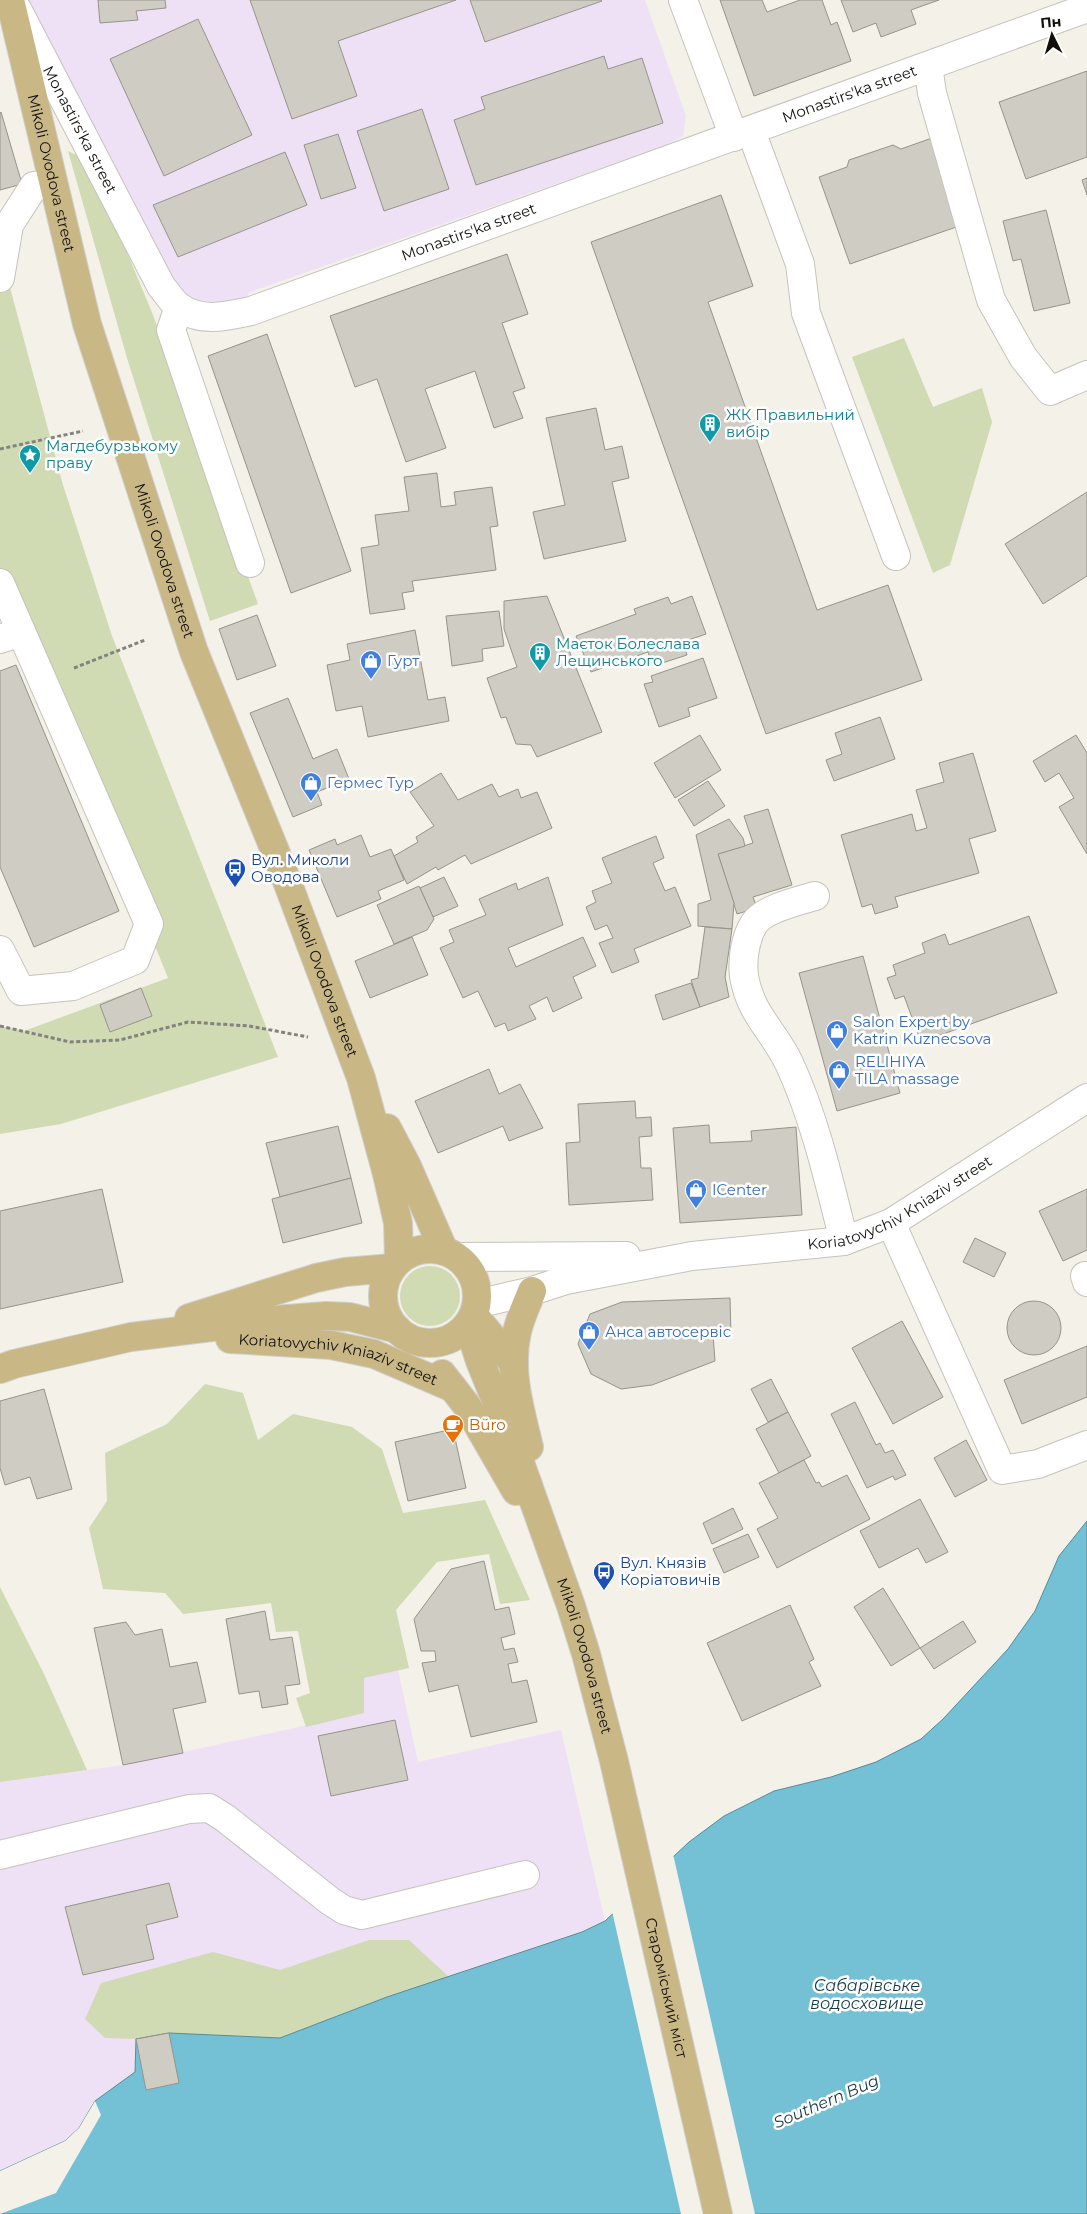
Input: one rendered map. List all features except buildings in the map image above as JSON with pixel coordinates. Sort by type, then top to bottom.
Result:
[{"type":"main road","name":"Mikoli Ovodova street","points":[[11,0],[43,87],[54,184],[87,324],[194,652],[282,868],[362,1078],[388,1174],[398,1223],[395,1264]]},
{"type":"main road","name":"Mikoli Ovodova street","points":[[362,1078],[451,1254]]},
{"type":"main road","points":[[425,1248],[451,1254],[466,1265],[474,1278],[478,1294],[473,1314],[460,1332],[441,1342],[408,1335],[386,1313],[382,1294],[384,1285],[395,1264],[415,1250],[425,1248]]},
{"type":"main road","name":"Koriatovychiv Kniaziv street","points":[[0,1369],[50,1355],[131,1337],[316,1278],[395,1264]]},
{"type":"main road","name":"Mikoli Ovodova street","points":[[532,1291],[517,1331],[514,1364],[516,1390],[552,1553]]},
{"type":"main road","name":"Mikoli Ovodova street","points":[[473,1314],[480,1361],[512,1440],[576,1622],[614,1761]]},
{"type":"main road","points":[[473,1314],[514,1364]]},
{"type":"main road","name":"Koriatovychiv Kniaziv street","points":[[131,1337],[326,1316],[350,1317],[408,1335]]},
{"type":"main road","name":"Mikoli Ovodova street","points":[[408,1335],[467,1406],[552,1553]]},
{"type":"main road","name":"Koriatovychiv Kniaziv street","points":[[131,1337],[266,1340],[331,1345],[374,1354],[453,1388]]},
{"type":"main road","name":"Староміський міст","points":[[614,1761],[718,2214]]},
{"type":"street","points":[[683,0],[800,264],[806,313],[896,556]]},
{"type":"street","name":"Monastirs'ka street","points":[[43,87],[161,286],[179,307],[201,317],[226,316],[251,311],[1087,8]]},
{"type":"street","points":[[928,66],[932,93],[991,300],[1023,357],[1050,391],[1087,375]]},
{"type":"street","points":[[0,278],[9,224],[34,186],[54,184]]},
{"type":"street","points":[[179,307],[171,330],[250,562]]},
{"type":"street","points":[[0,583],[11,636],[43,680],[149,924],[135,960],[73,986],[21,992],[0,950]]},
{"type":"street","points":[[815,896],[770,911],[754,922],[746,949],[744,975],[753,1007],[788,1061],[810,1114],[844,1241]]},
{"type":"street","name":"Koriatovychiv Kniaziv street","points":[[473,1314],[566,1280],[692,1256],[844,1241],[891,1223],[1087,1098]]},
{"type":"street","points":[[891,1223],[1002,1470],[1038,1464],[1087,1444]]},
{"type":"street","name":"Koriatovychiv Kniaziv street","points":[[451,1254],[692,1256]]},
{"type":"street","points":[[0,1855],[189,1809],[209,1808],[225,1818],[330,1901],[344,1910],[362,1915],[525,1875]]},
{"type":"path","points":[[0,449],[83,431]]},
{"type":"path","points":[[43,680],[145,640]]},
{"type":"path","points":[[0,1026],[70,1042],[120,1040],[188,1022],[249,1026],[308,1037]]},
{"type":"shaded area","points":[[12,0],[645,0],[686,116],[683,136],[663,146],[248,293],[251,311],[179,307]]},
{"type":"shaded area","points":[[398,1670],[418,1762],[561,1730],[605,1921],[582,1932],[387,1997],[280,2038],[169,2033],[136,2039],[135,2072],[95,2101],[79,2128],[65,2141],[0,2171],[0,1782],[123,1765],[364,1713],[364,1678]]},
{"type":"green space","points":[[68,151],[83,158],[102,192],[153,315],[258,604],[210,621],[127,358]]},
{"type":"green space","points":[[9,284],[63,485],[112,636],[278,1057],[61,1124],[0,1134],[0,1026],[24,1031],[168,978],[51,686],[0,583],[0,285]]},
{"type":"green space","points":[[904,338],[933,407],[982,388],[992,422],[950,565],[933,573],[852,357]]},
{"type":"green space","points":[[430,1266],[446,1271],[451,1275],[455,1280],[460,1296],[455,1312],[451,1317],[446,1321],[430,1326],[414,1321],[409,1317],[405,1312],[400,1296],[405,1280],[409,1275],[414,1271]]},
{"type":"green space","points":[[205,1384],[243,1393],[258,1440],[293,1414],[352,1427],[382,1449],[403,1513],[485,1500],[530,1600],[500,1604],[489,1554],[437,1562],[396,1610],[409,1668],[364,1678],[364,1713],[306,1727],[296,1698],[310,1693],[298,1631],[276,1632],[271,1603],[183,1614],[165,1593],[103,1589],[89,1528],[107,1501],[105,1453],[167,1424]]},
{"type":"green space","points":[[0,1587],[44,1674],[87,1770],[0,1782]]},
{"type":"green space","points":[[369,1940],[409,1940],[449,1977],[387,1997],[280,2038],[169,2033],[136,2039],[105,2038],[85,2019],[101,1983],[213,1952],[280,1970]]},
{"type":"water","name":"Сабарівське водосховище","points":[[1087,1521],[1087,2214],[0,2214],[0,2171],[65,2141],[79,2128],[95,2101],[135,2072],[136,2039],[169,2033],[280,2038],[387,1997],[582,1932],[605,1921],[689,1842],[724,1816],[774,1791],[831,1777],[876,1762],[921,1739],[943,1719],[1008,1649],[1035,1611],[1059,1556]]},
{"type":"pier","points":[[673,1854],[755,2214],[681,2214],[612,1911]]},
{"type":"pier","points":[[95,2101],[101,2115],[56,2193],[0,2214],[0,2171],[65,2141],[79,2128]]},
{"type":"place","name":"ЖК Правильний вибір","points":[[710,443]]},
{"type":"place","name":"Магдебурзькому праву","points":[[30,474]]},
{"type":"place","name":"Маєток Болеслава Лещинського","points":[[540,672]]},
{"type":"place","name":"Гурт","points":[[371,680]]},
{"type":"place","name":"Гермес Тур","points":[[311,802]]},
{"type":"place","name":"Вул. Миколи Оводова","points":[[235,888]]},
{"type":"place","name":"Salon Expert by Katrin Kuznecsova","points":[[837,1050]]},
{"type":"place","name":"RELIHIYA TILA massage","points":[[839,1090]]},
{"type":"place","name":"ICenter","points":[[696,1209]]},
{"type":"place","name":"Анса автосервіс","points":[[589,1351]]},
{"type":"place","name":"Büro","points":[[453,1444]]},
{"type":"place","name":"Вул. Князів Коріатовичів","points":[[604,1591]]},
{"type":"water label","name":"Southern Bug","points":[[826,2101]]}]
